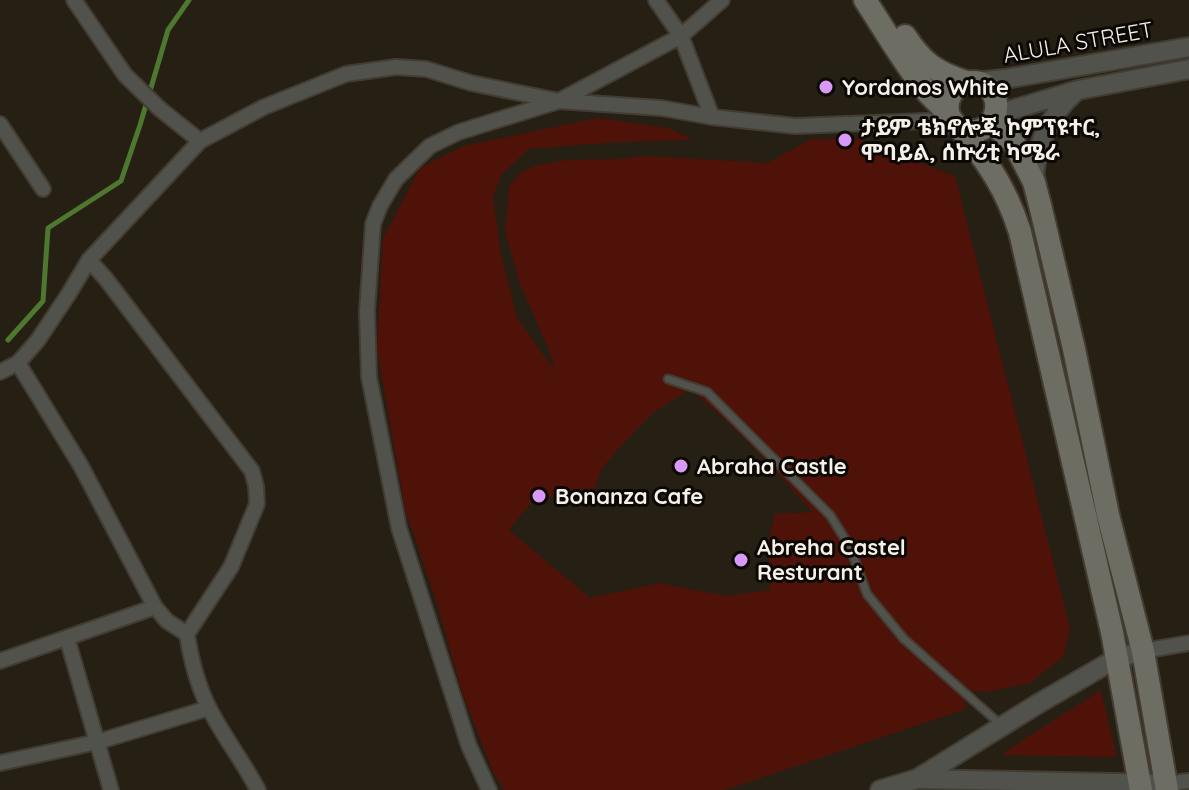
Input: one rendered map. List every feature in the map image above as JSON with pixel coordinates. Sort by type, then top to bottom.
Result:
[{"type":"main road","points":[[865,0],[922,87],[992,168],[1010,202],[1020,232],[1117,658],[1141,787]]},
{"type":"main road","points":[[881,0],[927,64],[938,72],[983,84],[990,90],[995,97],[993,118],[978,131],[954,121],[947,106],[952,91],[970,82]]},
{"type":"main road","points":[[993,118],[1014,143],[1034,182],[1074,349],[1108,515],[1143,651],[1166,787]]},
{"type":"main road","points":[[1084,518],[1108,515]]},
{"type":"street","points":[[74,0],[125,75],[160,109],[200,141]]},
{"type":"street","points":[[656,0],[681,36],[712,117]]},
{"type":"street","points":[[489,790],[469,746],[399,528],[369,377],[367,311],[373,224],[396,179],[430,146],[459,132],[559,101],[681,36],[722,0]]},
{"type":"street","name":"ALULA STREET","points":[[970,82],[1005,79],[1189,47]]},
{"type":"street","points":[[0,372],[18,363],[38,340],[89,260],[200,141],[264,107],[346,74],[396,67],[426,69],[471,83],[559,101],[661,108],[795,126],[954,121]]},
{"type":"street","name":"ALULA STREET","points":[[993,118],[1078,90],[1189,69]]},
{"type":"street","points":[[1034,182],[1037,152],[1046,129],[1058,109],[1078,90]]},
{"type":"street","points":[[0,124],[43,189]]},
{"type":"street","points":[[89,260],[252,471],[257,504],[231,567],[187,634],[191,661],[209,708],[258,790]]},
{"type":"street","points":[[18,363],[81,466],[155,607],[167,621],[187,634]]},
{"type":"street","points":[[0,661],[155,607]]},
{"type":"street","points":[[67,638],[111,790]]},
{"type":"street","points":[[880,790],[917,779],[1117,658],[1189,643]]},
{"type":"street","points":[[0,763],[97,742],[209,708]]},
{"type":"street","points":[[917,779],[1141,787],[1166,787],[1189,781]]},
{"type":"lane","points":[[668,379],[707,392],[830,515],[850,547],[867,594],[916,650],[1003,726]]},
{"type":"shaded area","points":[[597,118],[668,128],[694,140],[529,149],[502,174],[493,197],[501,254],[517,318],[555,371],[519,282],[505,231],[509,187],[520,173],[534,166],[566,160],[648,156],[768,163],[811,139],[859,139],[955,176],[1070,628],[1064,656],[1030,683],[987,692],[963,690],[966,709],[725,790],[504,790],[493,772],[462,692],[405,509],[377,349],[383,238],[420,168],[464,146]],"holes":[[[690,389],[754,448],[812,512],[775,514],[768,542],[770,590],[726,596],[660,583],[590,598],[509,530],[534,499],[593,493],[602,469],[615,452],[653,413]]]},
{"type":"shaded area","points":[[1101,690],[1117,757],[1003,755],[1005,752]]},
{"type":"waterway","points":[[8,340],[43,301],[48,228],[121,181],[168,30],[189,0]]},
{"type":"place","name":"Yordanos White","points":[[826,87]]},
{"type":"place","name":"ታይም ቴክኖሎጂ ኮምፕዩተር, ሞባይል, ሰኵሪቲ ካሜራ","points":[[845,140]]},
{"type":"place","name":"Abraha Castle","points":[[681,466]]},
{"type":"place","name":"Bonanza Cafe","points":[[539,496]]},
{"type":"place","name":"Abreha Castel Resturant","points":[[741,560]]}]
